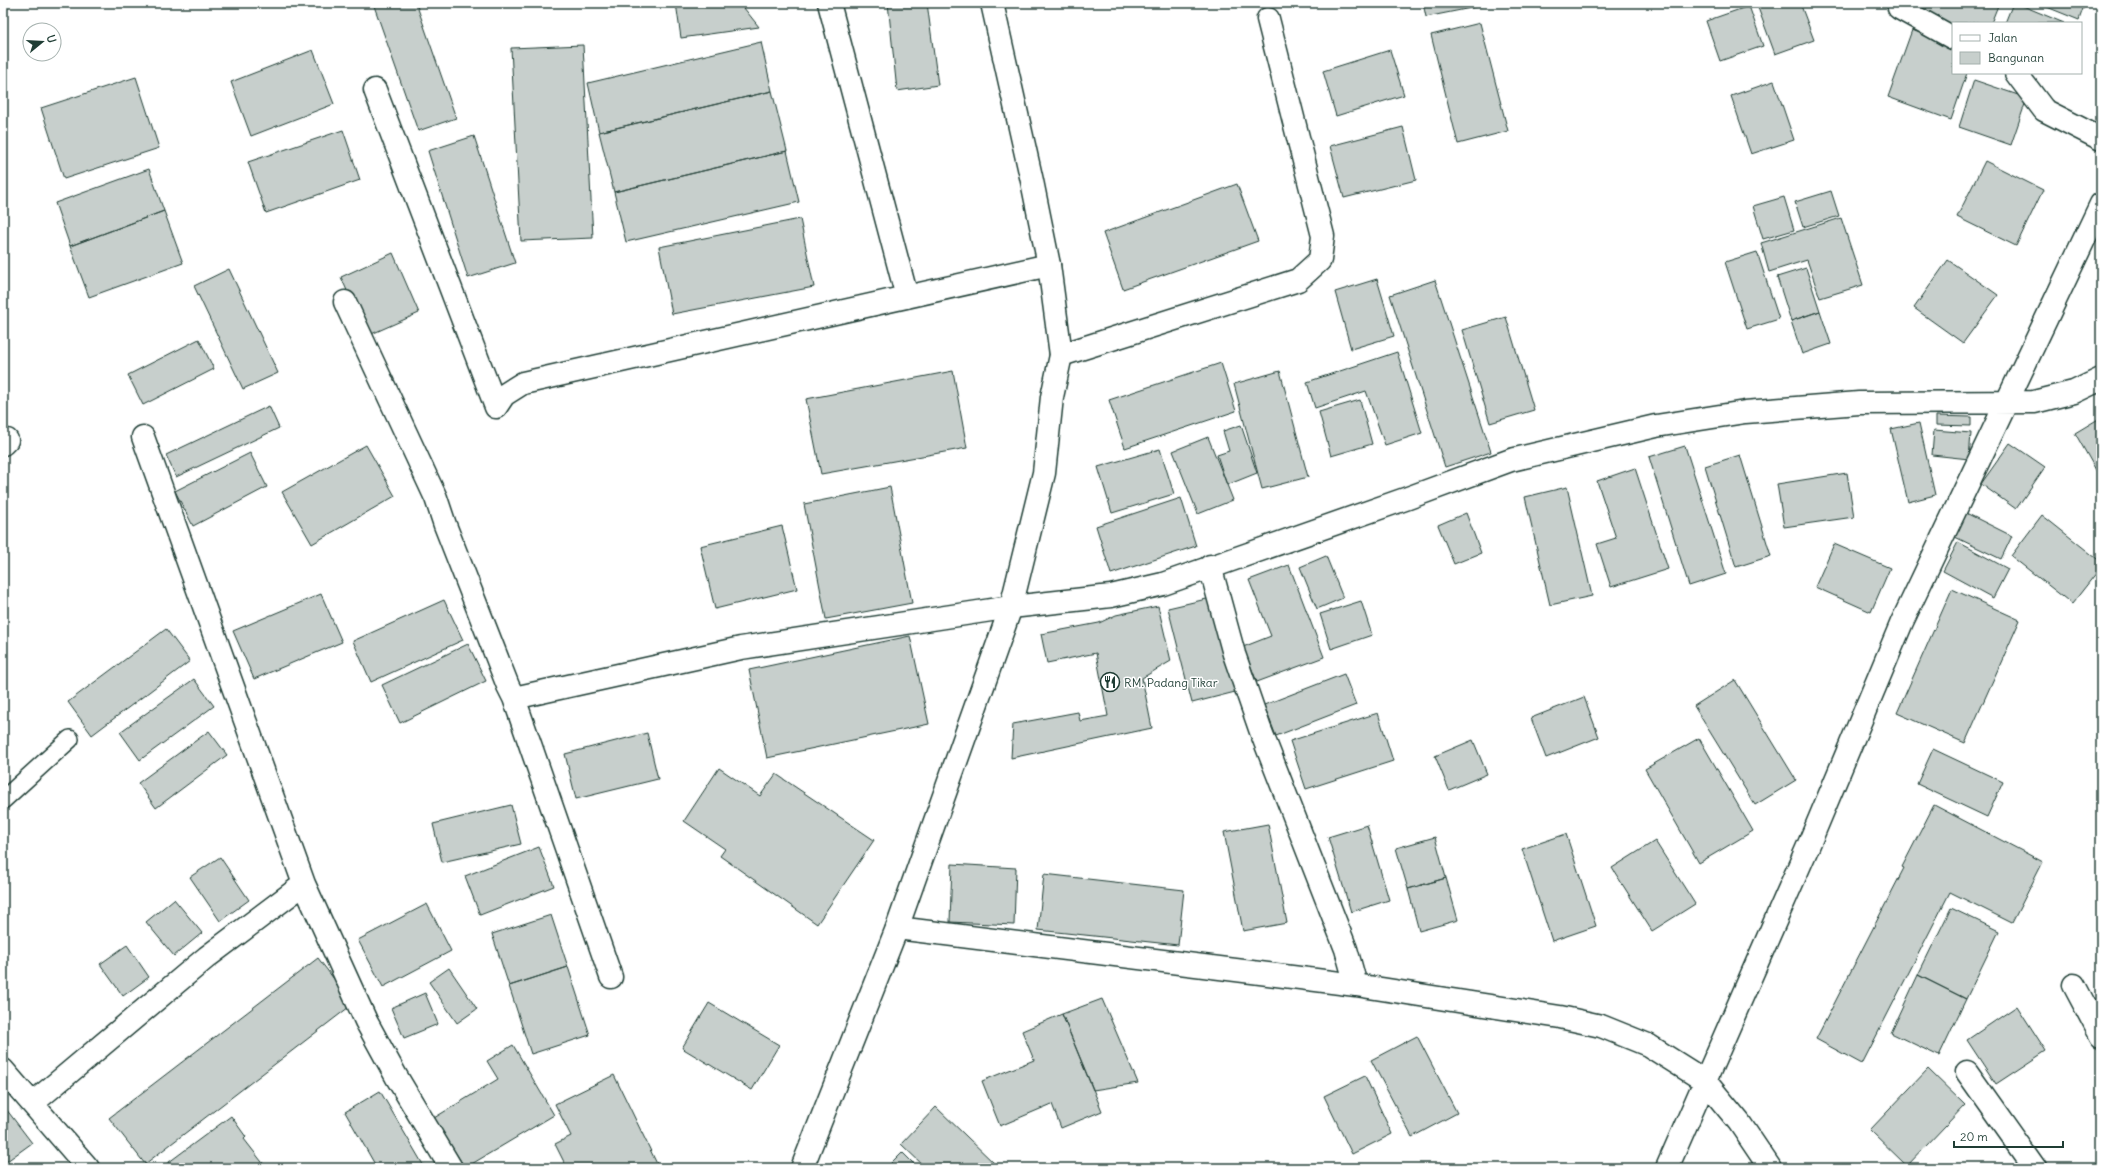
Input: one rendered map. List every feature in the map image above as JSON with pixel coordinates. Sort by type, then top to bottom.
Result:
[{"type":"street","points":[[829,3],[907,297]]},
{"type":"street","points":[[802,1168],[897,928],[1011,607],[1044,473],[1052,397],[1061,355],[1049,265],[992,3]]},
{"type":"street","points":[[1901,3],[1899,8],[1952,37]]},
{"type":"street","points":[[1061,355],[1298,280],[1320,260],[1323,236],[1268,19]]},
{"type":"street","points":[[2017,74],[2044,110],[2101,139]]},
{"type":"street","points":[[375,90],[496,407],[504,395],[523,383],[1049,265]]},
{"type":"street","points":[[1667,1168],[1706,1081],[1750,975],[1809,844],[1902,622],[2101,204]]},
{"type":"street","points":[[345,302],[436,498],[499,664],[514,698],[611,977]]},
{"type":"street","points":[[514,698],[741,648],[1011,607],[1111,596],[1163,584],[1210,566],[1408,498],[1511,460],[1656,426],[1745,412],[1859,403],[2034,402],[2074,392],[2101,378]]},
{"type":"street","points":[[143,437],[304,884],[366,1020],[396,1076],[451,1168]]},
{"type":"street","points":[[1210,566],[1236,661],[1277,773],[1338,928],[1356,985]]},
{"type":"street","points":[[32,1103],[207,957],[304,884]]},
{"type":"street","points":[[897,928],[1356,985],[1560,1017],[1601,1026],[1648,1045],[1706,1081],[1739,1122],[1770,1168]]},
{"type":"street","points":[[2074,985],[2101,1036]]},
{"type":"street","points":[[3,1070],[88,1168]]},
{"type":"street","points":[[1967,1072],[2035,1168]]},
{"type":"lane","points":[[3,800],[70,739]]},
{"type":"building","points":[[373,3],[416,3],[456,118],[418,131]]},
{"type":"building","points":[[676,3],[740,3],[759,27],[681,38]]},
{"type":"building","points":[[888,3],[927,3],[938,85],[897,91]]},
{"type":"building","points":[[1423,3],[1491,3],[1491,4],[1426,17]]},
{"type":"building","points":[[1762,3],[1800,3],[1814,40],[1775,54],[1757,5]]},
{"type":"building","points":[[1928,3],[1999,3],[1991,22],[1952,22],[1952,29],[1923,18]]},
{"type":"building","points":[[2013,3],[2016,3],[2062,22],[2005,22]]},
{"type":"building","points":[[2037,3],[2085,3],[2079,20]]},
{"type":"building","points":[[1749,6],[1763,46],[1720,61],[1706,21]]},
{"type":"building","points":[[1480,23],[1508,131],[1458,144],[1431,35]]},
{"type":"building","points":[[1912,30],[1952,45],[1952,74],[1967,74],[1951,120],[1888,97]]},
{"type":"building","points":[[761,42],[772,91],[599,132],[588,83]]},
{"type":"building","points":[[583,45],[593,238],[521,241],[511,48]]},
{"type":"building","points":[[313,50],[334,104],[251,136],[231,82]]},
{"type":"building","points":[[1390,50],[1404,95],[1336,116],[1323,71]]},
{"type":"building","points":[[136,77],[159,148],[64,179],[41,108]]},
{"type":"building","points":[[1974,80],[2027,98],[2011,145],[1959,127]]},
{"type":"building","points":[[1774,81],[1794,140],[1751,154],[1731,96]]},
{"type":"building","points":[[772,91],[787,151],[614,192],[599,132]]},
{"type":"building","points":[[1403,127],[1416,180],[1344,198],[1330,146]]},
{"type":"building","points":[[343,130],[360,180],[266,213],[248,162]]},
{"type":"building","points":[[474,136],[515,263],[468,278],[428,151]]},
{"type":"building","points":[[787,151],[799,202],[626,242],[614,192]]},
{"type":"building","points":[[1985,161],[2043,190],[2016,246],[1957,217]]},
{"type":"building","points":[[149,169],[164,211],[70,246],[55,203]]},
{"type":"building","points":[[1237,184],[1258,241],[1123,289],[1103,233]]},
{"type":"building","points":[[1831,191],[1839,216],[1803,227],[1795,202]]},
{"type":"building","points":[[1784,197],[1794,230],[1763,239],[1753,206]]},
{"type":"building","points":[[164,211],[183,263],[89,297],[70,246]]},
{"type":"building","points":[[1841,218],[1863,285],[1820,298],[1807,260],[1769,272],[1761,243]]},
{"type":"building","points":[[800,219],[814,287],[672,314],[659,247]]},
{"type":"building","points":[[1757,252],[1779,319],[1747,329],[1725,262]]},
{"type":"building","points":[[393,253],[419,313],[367,336],[341,277]]},
{"type":"building","points":[[1948,260],[1998,295],[1963,343],[1914,308]]},
{"type":"building","points":[[1806,268],[1820,311],[1791,321],[1777,277]]},
{"type":"building","points":[[229,269],[278,373],[243,389],[194,286]]},
{"type":"building","points":[[1377,279],[1394,336],[1351,349],[1335,292]]},
{"type":"building","points":[[1435,280],[1491,452],[1445,467],[1390,295]]},
{"type":"building","points":[[1820,311],[1831,344],[1802,354],[1791,321]]},
{"type":"building","points":[[1506,317],[1534,410],[1490,423],[1462,330]]},
{"type":"building","points":[[199,339],[214,369],[143,405],[128,375]]},
{"type":"building","points":[[1397,352],[1422,433],[1385,445],[1366,391],[1315,408],[1307,382]]},
{"type":"building","points":[[1221,363],[1236,411],[1125,448],[1109,400]]},
{"type":"building","points":[[953,371],[967,448],[821,474],[806,399]]},
{"type":"building","points":[[1280,371],[1308,477],[1262,489],[1234,384]]},
{"type":"building","points":[[1360,400],[1372,444],[1331,456],[1319,412]]},
{"type":"building","points":[[269,406],[279,428],[176,477],[166,455]]},
{"type":"building","points":[[1936,416],[1971,417],[1971,426],[1936,425]]},
{"type":"building","points":[[2100,418],[2101,419],[2101,479],[2075,433]]},
{"type":"building","points":[[1919,423],[1935,495],[1908,502],[1891,429]]},
{"type":"building","points":[[1241,425],[1257,473],[1227,485],[1217,455],[1229,451],[1223,431]]},
{"type":"building","points":[[1934,430],[1971,433],[1969,459],[1932,455]]},
{"type":"building","points":[[1208,437],[1233,500],[1198,514],[1173,451]]},
{"type":"building","points":[[2010,443],[2045,467],[2016,509],[1981,484]]},
{"type":"building","points":[[366,445],[395,496],[312,544],[282,492]]},
{"type":"building","points":[[1685,446],[1726,574],[1689,586],[1649,457]]},
{"type":"building","points":[[1160,449],[1174,494],[1112,513],[1098,467]]},
{"type":"building","points":[[250,453],[267,487],[193,526],[175,491]]},
{"type":"building","points":[[1740,455],[1771,556],[1736,567],[1705,466]]},
{"type":"building","points":[[1635,468],[1668,569],[1611,587],[1597,544],[1616,538],[1597,481]]},
{"type":"building","points":[[1847,473],[1854,517],[1784,527],[1777,484]]},
{"type":"building","points":[[890,487],[912,603],[826,619],[804,504]]},
{"type":"building","points":[[1567,487],[1592,596],[1550,605],[1525,497]]},
{"type":"building","points":[[1181,498],[1196,546],[1111,574],[1096,526]]},
{"type":"building","points":[[1466,513],[1481,553],[1454,564],[1438,525]]},
{"type":"building","points":[[1966,513],[2012,536],[2001,559],[1955,537]]},
{"type":"building","points":[[2042,515],[2101,562],[2101,567],[2072,604],[2011,556]]},
{"type":"building","points":[[782,526],[797,589],[715,609],[700,546]]},
{"type":"building","points":[[1958,542],[2008,569],[1993,598],[1943,571]]},
{"type":"building","points":[[1834,544],[1890,568],[1871,612],[1815,587]]},
{"type":"building","points":[[1326,556],[1343,598],[1317,609],[1300,567]]},
{"type":"building","points":[[1289,565],[1324,657],[1257,682],[1243,647],[1271,636],[1249,580]]},
{"type":"building","points":[[1952,589],[2020,620],[1965,743],[1897,713]]},
{"type":"building","points":[[321,594],[342,642],[254,679],[233,631]]},
{"type":"building","points":[[1215,597],[1239,691],[1192,703],[1168,608]]},
{"type":"building","points":[[444,600],[463,640],[371,682],[353,641]]},
{"type":"building","points":[[1361,601],[1372,635],[1331,649],[1320,614]]},
{"type":"building","points":[[1158,606],[1171,661],[1142,678],[1152,728],[1011,758],[1013,724],[1078,712],[1080,721],[1108,716],[1096,653],[1047,663],[1041,634],[1099,623],[1116,615]]},
{"type":"building","points":[[166,629],[190,661],[92,735],[68,702]]},
{"type":"building","points":[[910,636],[929,724],[767,758],[749,670]]},
{"type":"building","points":[[468,644],[486,681],[400,723],[382,685]]},
{"type":"building","points":[[1344,674],[1356,705],[1276,736],[1264,705]]},
{"type":"building","points":[[194,679],[214,706],[140,760],[120,732]]},
{"type":"building","points":[[1735,680],[1796,780],[1755,805],[1694,706]]},
{"type":"building","points":[[1584,697],[1599,737],[1546,758],[1531,718]]},
{"type":"building","points":[[1378,713],[1393,761],[1306,789],[1290,741]]},
{"type":"building","points":[[209,731],[227,755],[156,808],[138,783]]},
{"type":"building","points":[[647,733],[658,779],[576,799],[565,754]]},
{"type":"building","points":[[1699,738],[1753,831],[1699,863],[1645,769]]},
{"type":"building","points":[[1473,740],[1487,774],[1449,790],[1435,756]]},
{"type":"building","points":[[1933,749],[2003,782],[1987,817],[1917,784]]},
{"type":"building","points":[[719,768],[760,796],[776,774],[874,840],[817,924],[720,856],[725,849],[684,821]]},
{"type":"building","points":[[511,805],[521,844],[442,862],[433,824]]},
{"type":"building","points":[[1934,805],[2043,862],[2012,923],[1950,892],[1862,1064],[1816,1039],[1904,868],[1902,867]]},
{"type":"building","points":[[1268,824],[1287,923],[1243,931],[1224,832]]},
{"type":"building","points":[[1367,825],[1389,900],[1351,912],[1328,837]]},
{"type":"building","points":[[1566,834],[1596,926],[1552,941],[1522,849]]},
{"type":"building","points":[[1435,837],[1446,878],[1408,889],[1396,848]]},
{"type":"building","points":[[1655,841],[1695,904],[1652,931],[1612,868]]},
{"type":"building","points":[[539,847],[554,886],[480,915],[465,876]]},
{"type":"building","points":[[220,857],[249,900],[220,921],[190,877]]},
{"type":"building","points":[[952,864],[1016,868],[1014,925],[950,922]]},
{"type":"building","points":[[1044,874],[1184,890],[1178,945],[1038,930]]},
{"type":"building","points":[[1446,878],[1458,920],[1419,931],[1408,889]]},
{"type":"building","points":[[174,899],[202,933],[174,956],[146,922]]},
{"type":"building","points":[[427,904],[451,951],[383,987],[358,940]]},
{"type":"building","points":[[1951,908],[1999,931],[1966,999],[1918,975]]},
{"type":"building","points":[[551,915],[568,967],[509,986],[492,934]]},
{"type":"building","points":[[127,945],[149,977],[123,996],[100,964]]},
{"type":"building","points":[[318,958],[353,1004],[145,1164],[109,1118]]},
{"type":"building","points":[[568,967],[590,1035],[531,1054],[509,986]]},
{"type":"building","points":[[449,968],[477,1009],[457,1023],[429,982]]},
{"type":"building","points":[[1918,975],[1966,999],[1939,1056],[1891,1033]]},
{"type":"building","points":[[425,993],[438,1024],[404,1038],[391,1008]]},
{"type":"building","points":[[1102,999],[1138,1083],[1093,1090],[1062,1014]]},
{"type":"building","points":[[709,1003],[779,1045],[752,1090],[682,1048]]},
{"type":"building","points":[[2017,1006],[2046,1051],[1996,1084],[1967,1040]]},
{"type":"building","points":[[1062,1014],[1102,1111],[1061,1128],[1052,1104],[1000,1126],[982,1081],[1034,1060],[1022,1031]]},
{"type":"building","points":[[1417,1036],[1457,1113],[1412,1137],[1371,1060]]},
{"type":"building","points":[[513,1045],[554,1115],[465,1168],[434,1118],[498,1079],[487,1061]]},
{"type":"building","points":[[1928,1069],[1965,1105],[1907,1166],[1870,1130]]},
{"type":"building","points":[[614,1075],[659,1168],[567,1168],[555,1144],[571,1136],[555,1104]]},
{"type":"building","points":[[1365,1076],[1392,1134],[1352,1154],[1324,1096]]},
{"type":"building","points":[[380,1091],[425,1168],[377,1168],[345,1112]]},
{"type":"building","points":[[3,1105],[32,1143],[3,1164]]},
{"type":"building","points":[[936,1107],[996,1165],[992,1168],[926,1168],[901,1144]]},
{"type":"building","points":[[231,1116],[246,1137],[244,1139],[265,1166],[262,1168],[161,1168]]},
{"type":"building","points":[[902,1152],[918,1168],[886,1168]]},
{"type":"place","name":"RM. Padang Tikar","points":[[1110,682]]}]
